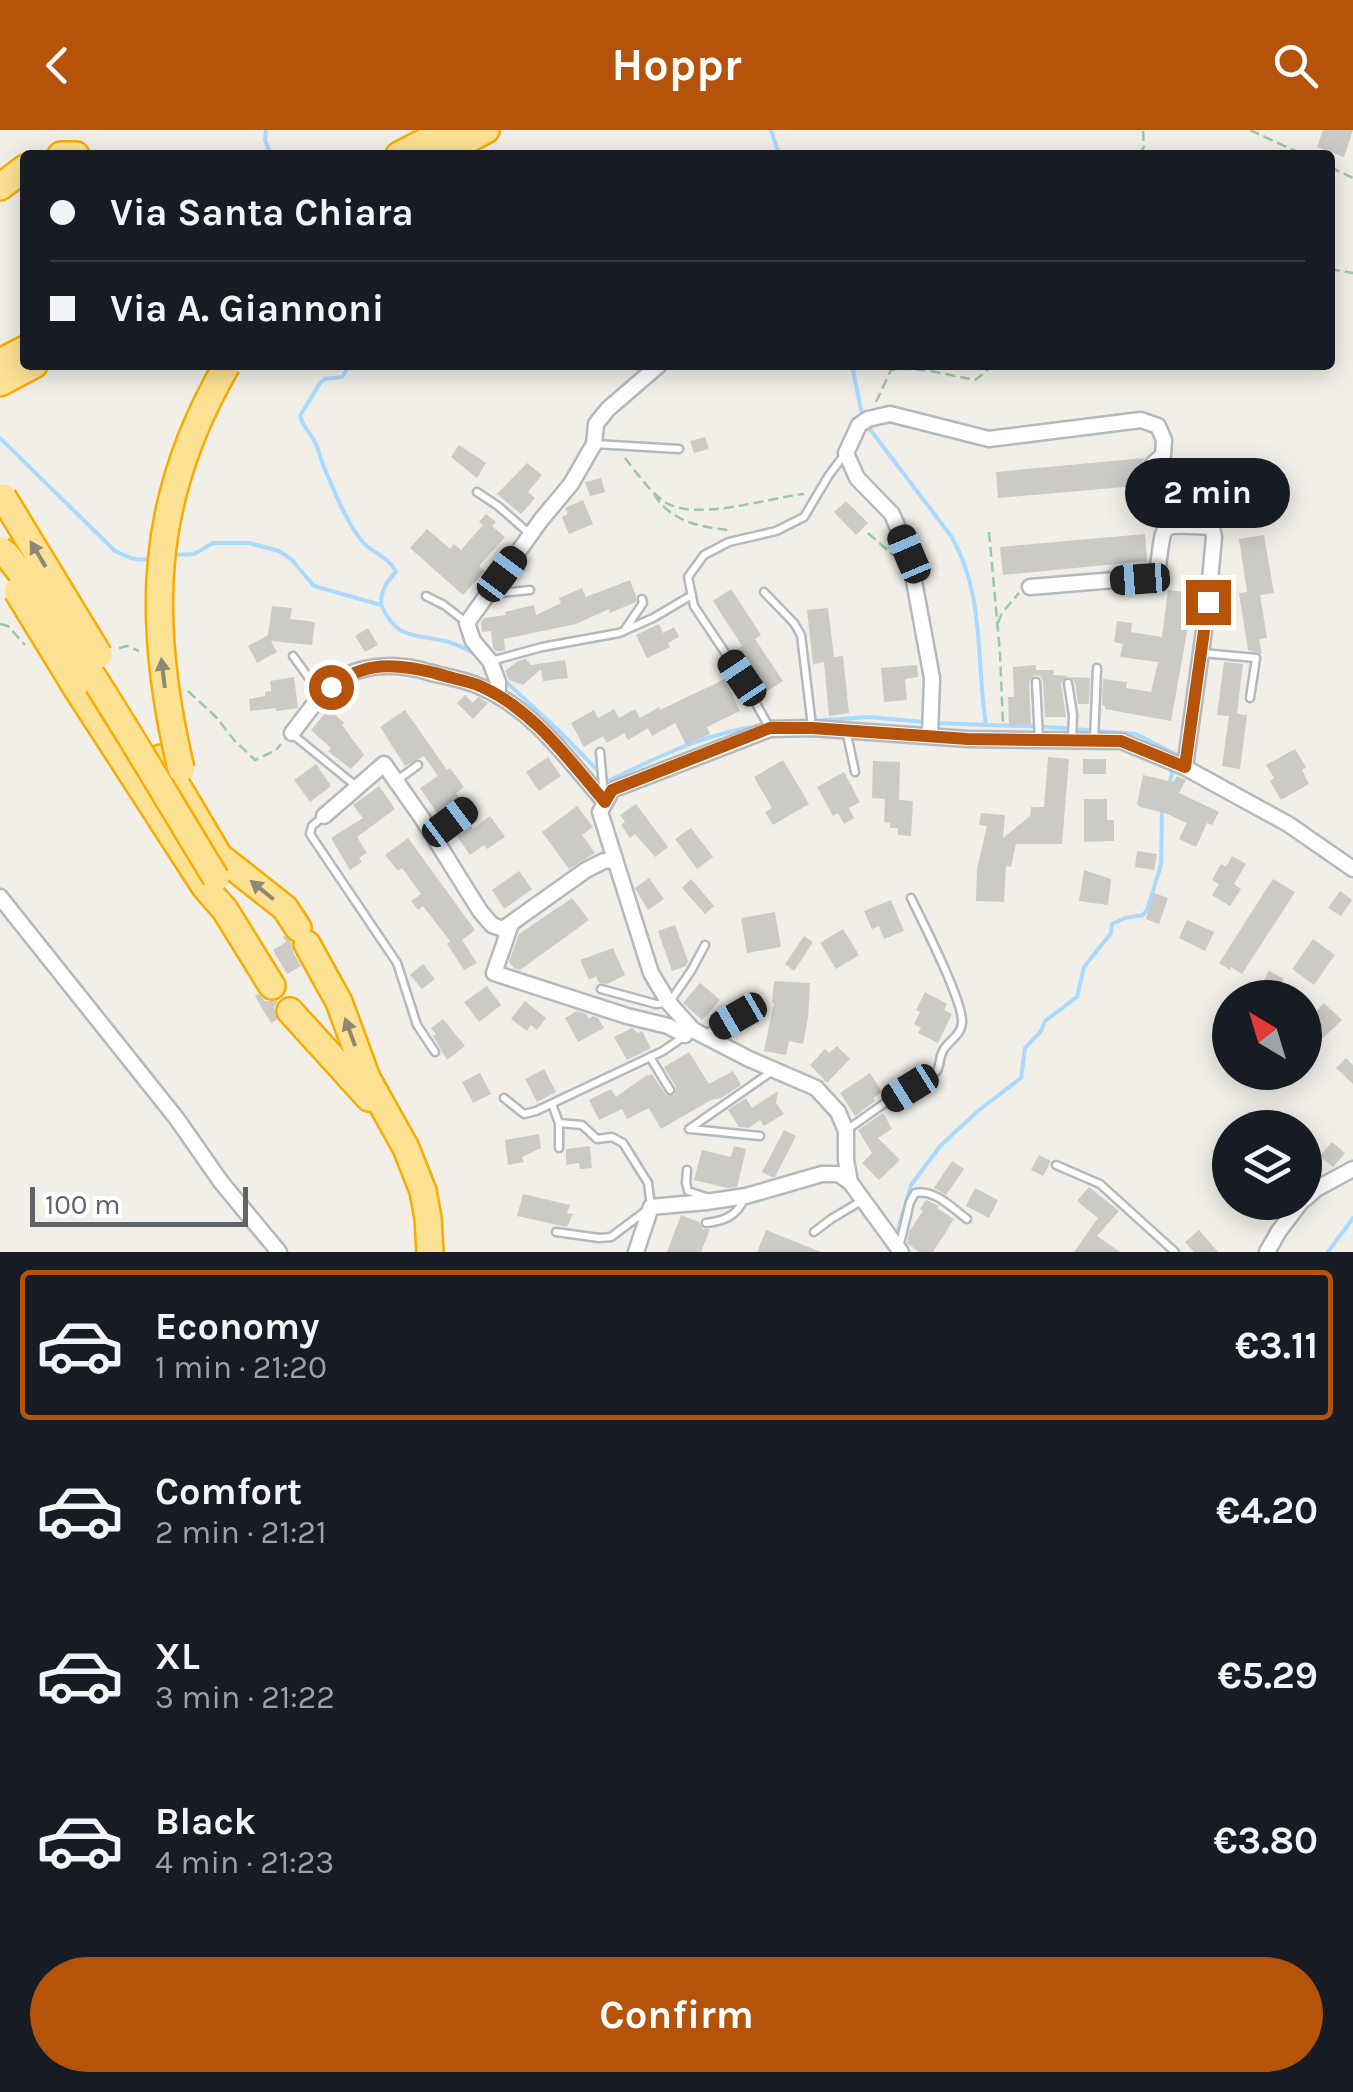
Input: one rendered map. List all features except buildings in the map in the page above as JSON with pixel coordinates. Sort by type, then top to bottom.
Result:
[{"type":"highway","points":[[439,146],[486,130]]},
{"type":"highway","points":[[0,187],[20,172]]},
{"type":"highway","points":[[0,383],[20,355]]},
{"type":"highway","points":[[171,763],[158,636],[162,541],[173,489],[194,428],[224,370]]},
{"type":"highway","points":[[1,493],[171,763],[189,805],[220,856],[285,908],[303,936],[339,1002],[367,1078],[406,1148],[424,1191],[430,1252]]},
{"type":"highway","points":[[0,553],[17,591],[76,686],[205,887],[226,910],[272,986]]},
{"type":"highway","points":[[0,553],[6,554],[54,617],[216,878],[226,910]]},
{"type":"highway","points":[[290,1012],[390,1120]]},
{"type":"street","points":[[498,695],[491,665],[473,642],[467,623],[571,484],[594,444],[596,424],[653,370]]},
{"type":"street","points":[[930,727],[932,678],[909,554],[892,514],[858,478],[846,453],[864,422],[890,414],[990,439],[1141,420],[1158,426],[1164,440],[1163,455],[1153,464]]},
{"type":"street","points":[[1030,587],[1150,577],[1158,572],[1161,534],[1166,527],[1212,527],[1208,602],[1180,764]]},
{"type":"street","points":[[292,733],[344,677],[360,670],[410,666],[476,684],[498,695],[553,742],[605,802]]},
{"type":"street","points":[[694,1033],[669,1004],[651,973],[600,812],[612,790],[768,725],[812,724],[846,730],[930,727],[1121,741],[1180,764],[1288,824],[1353,869]]},
{"type":"street","points":[[324,816],[384,764],[480,911],[492,926],[503,929],[586,870],[615,860]]},
{"type":"street","points":[[0,897],[177,1118],[221,1182],[278,1252]]},
{"type":"street","points":[[511,923],[494,973],[694,1033],[816,1088],[838,1112],[846,1131],[850,1182]]},
{"type":"street","points":[[1322,1186],[1353,1168]]},
{"type":"street","points":[[636,1252],[651,1207],[746,1196],[822,1174],[838,1174],[850,1182],[895,1247]]},
{"type":"street","points":[[1267,1252],[1288,1220]]},
{"type":"lane","points":[[594,444],[678,449]]},
{"type":"lane","points":[[768,725],[694,606],[688,578],[704,555],[729,542],[776,531],[804,516],[846,453]]},
{"type":"lane","points":[[477,492],[530,535]]},
{"type":"lane","points":[[487,595],[530,590]]},
{"type":"lane","points":[[764,592],[801,635],[812,724]]},
{"type":"lane","points":[[491,665],[542,647],[624,631],[692,594]]},
{"type":"lane","points":[[426,596],[467,623]]},
{"type":"lane","points":[[624,631],[642,599]]},
{"type":"lane","points":[[1200,652],[1256,658],[1250,698]]},
{"type":"lane","points":[[293,656],[322,697]]},
{"type":"lane","points":[[1094,739],[1097,668]]},
{"type":"lane","points":[[1036,682],[1039,737]]},
{"type":"lane","points":[[1068,684],[1072,738]]},
{"type":"lane","points":[[846,730],[855,772]]},
{"type":"lane","points":[[292,733],[356,786]]},
{"type":"lane","points":[[600,752],[605,802]]},
{"type":"lane","points":[[396,781],[418,766]]},
{"type":"lane","points":[[432,836],[468,809]]},
{"type":"lane","points":[[324,816],[312,826],[310,834],[398,964],[417,1025],[435,1052]]},
{"type":"lane","points":[[846,1131],[937,1071],[944,1049],[962,1024],[960,1010],[911,898]]},
{"type":"lane","points":[[601,989],[669,1004],[705,944]]},
{"type":"lane","points":[[504,1098],[524,1114],[552,1104],[758,1005]]},
{"type":"lane","points":[[650,1057],[670,1090]]},
{"type":"lane","points":[[760,1136],[689,1128],[774,1070]]},
{"type":"lane","points":[[552,1104],[559,1124],[559,1148]]},
{"type":"lane","points":[[556,1232],[611,1237],[651,1207],[648,1183],[622,1143],[612,1136],[597,1139],[582,1125],[559,1124]]},
{"type":"lane","points":[[1056,1165],[1100,1184],[1175,1252]]},
{"type":"lane","points":[[687,1170],[688,1190],[715,1201]]},
{"type":"lane","points":[[895,1247],[915,1193],[934,1195],[968,1219]]},
{"type":"lane","points":[[706,1223],[733,1216],[746,1196]]},
{"type":"lane","points":[[814,1232],[863,1200]]},
{"type":"path","points":[[1250,130],[1293,150]]},
{"type":"path","points":[[864,422],[891,370]]},
{"type":"path","points":[[916,370],[975,380],[987,370]]},
{"type":"path","points":[[613,446],[665,503],[726,510],[782,496],[804,494],[815,498]]},
{"type":"path","points":[[651,488],[660,504],[699,527],[756,536]]},
{"type":"path","points":[[989,532],[1002,718]]},
{"type":"path","points":[[868,533],[913,574]]},
{"type":"path","points":[[997,624],[1010,603],[1030,587]]},
{"type":"path","points":[[108,652],[127,646],[141,652]]},
{"type":"path","points":[[178,680],[254,760],[276,750],[292,733]]},
{"type":"waterway","points":[[266,130],[269,150]]},
{"type":"waterway","points":[[771,130],[777,150]]},
{"type":"waterway","points":[[346,370],[342,377],[320,383],[300,416],[356,533],[396,572],[385,587],[381,605]]},
{"type":"waterway","points":[[853,370],[862,415]]},
{"type":"waterway","points":[[866,424],[951,536],[962,558],[978,628],[986,725]]},
{"type":"waterway","points":[[0,438],[115,551],[134,559],[154,558]]},
{"type":"waterway","points":[[173,555],[194,554],[213,543],[249,543],[279,551],[314,586],[381,605]]},
{"type":"waterway","points":[[381,605],[398,629],[450,642],[477,655]]},
{"type":"waterway","points":[[502,678],[608,781],[700,740],[760,726]]},
{"type":"waterway","points":[[799,722],[868,717],[924,722]]},
{"type":"waterway","points":[[933,723],[1136,734],[1177,755],[1169,785]]},
{"type":"waterway","points":[[896,1237],[911,1185],[941,1145],[1021,1078],[1025,1048],[1045,1021],[1077,997],[1084,967],[1111,933],[1112,924],[1143,915],[1147,910],[1161,865],[1162,808]]},
{"type":"waterway","points":[[1328,1252],[1353,1218]]},
{"type":"route","points":[[331,687],[360,670],[386,666],[410,666],[476,684],[524,714],[605,802],[612,790],[770,728],[968,739],[1121,741],[1185,767],[1208,602]]}]
